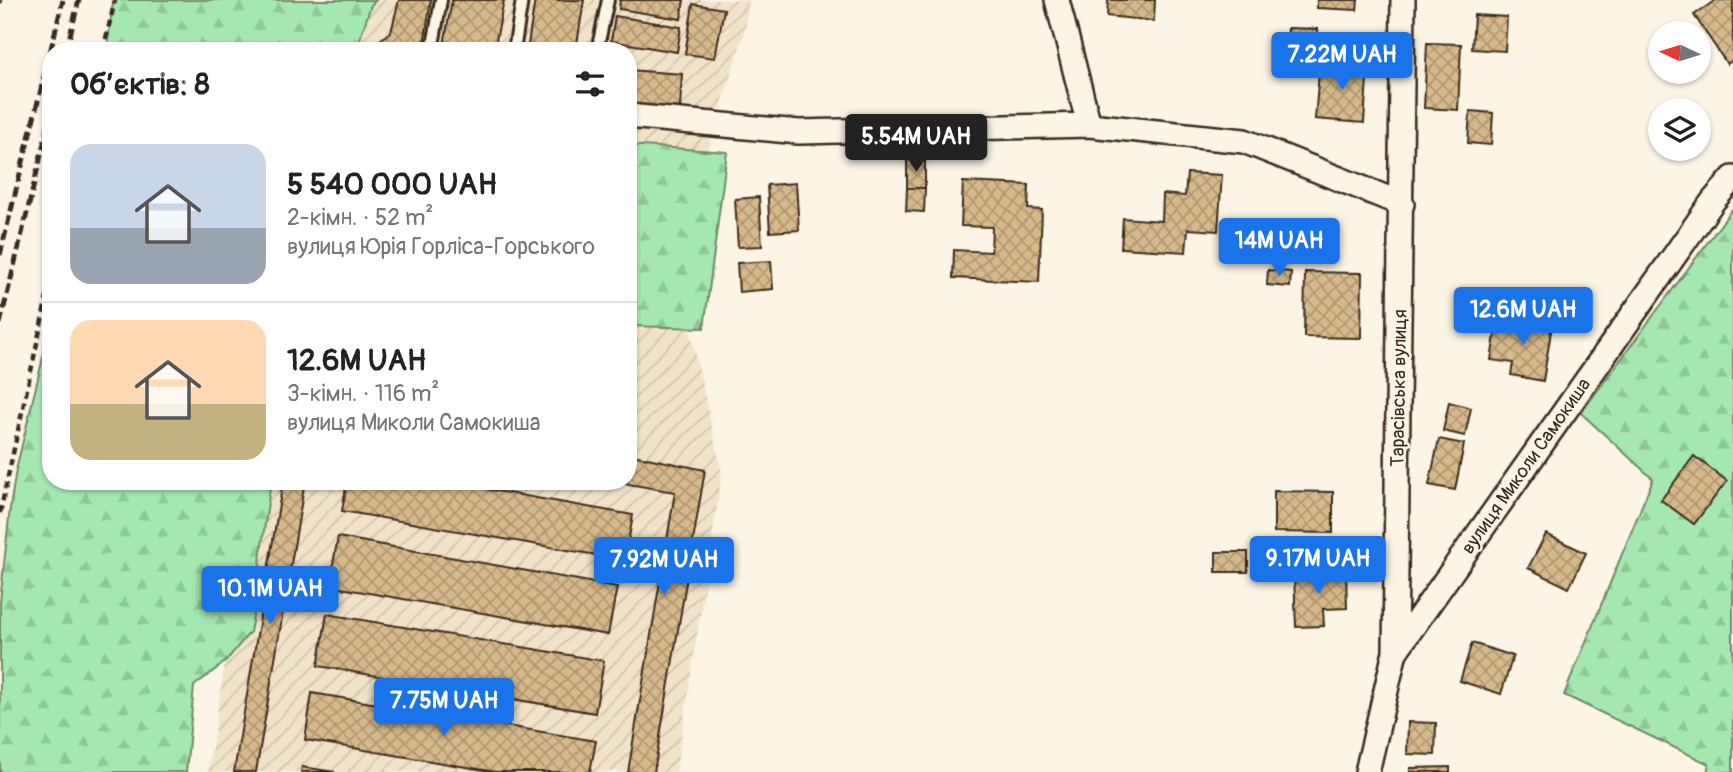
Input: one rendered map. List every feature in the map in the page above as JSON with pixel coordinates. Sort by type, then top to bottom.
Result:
[{"type":"street","points":[[1057,0],[1089,125]]},
{"type":"street","name":"Тарасівська вулиця","points":[[1367,772],[1395,652],[1403,0]]},
{"type":"street","points":[[637,118],[799,132],[1089,125],[1244,141],[1402,204]]},
{"type":"street","name":"вулиця Миколи Самокиша","points":[[1395,652],[1713,201],[1733,178]]},
{"type":"lane","points":[[434,42],[441,0]]},
{"type":"lane","points":[[515,42],[522,0]]},
{"type":"lane","points":[[599,42],[608,0]]},
{"type":"path","points":[[105,42],[115,0]]},
{"type":"path","points":[[0,513],[42,320]]},
{"type":"shaded area","points":[[357,0],[749,0],[745,30],[674,257],[722,473],[676,772],[208,772],[252,490],[637,490],[637,42],[348,42]]},
{"type":"green space","points":[[115,0],[376,0],[371,5],[359,42],[108,42]]},
{"type":"green space","points":[[637,146],[727,152],[704,328],[637,326]]},
{"type":"green space","points":[[1733,208],[1733,772],[1707,772],[1709,764],[1564,695],[1653,479],[1581,413]]},
{"type":"green space","points":[[42,362],[42,490],[270,490],[258,591],[250,632],[225,662],[194,686],[186,772],[0,772],[0,602],[16,470]]},
{"type":"building","points":[[399,0],[431,0],[424,42],[377,42],[391,32]]},
{"type":"building","points":[[452,0],[504,0],[496,42],[445,42]]},
{"type":"building","points":[[535,0],[584,0],[577,42],[528,42]]},
{"type":"building","points":[[620,0],[684,0],[681,19],[619,9]]},
{"type":"building","points":[[1108,0],[1155,0],[1154,21],[1107,16]]},
{"type":"building","points":[[1317,0],[1358,0],[1357,10],[1317,8]]},
{"type":"building","points":[[1716,0],[1733,0],[1733,60],[1727,64],[1712,42],[1712,21],[1698,21],[1694,15]]},
{"type":"building","points":[[693,4],[724,9],[715,58],[685,54]]},
{"type":"building","points":[[1474,15],[1507,17],[1505,51],[1472,49]]},
{"type":"building","points":[[615,16],[681,27],[677,52],[637,45],[637,42],[611,41]]},
{"type":"building","points":[[1288,28],[1318,29],[1318,48],[1287,47]]},
{"type":"building","points":[[1427,43],[1461,44],[1458,110],[1424,108]]},
{"type":"building","points":[[1320,60],[1368,64],[1364,123],[1315,119]]},
{"type":"building","points":[[637,71],[682,74],[680,108],[637,105]]},
{"type":"building","points":[[1470,111],[1493,113],[1491,145],[1468,143]]},
{"type":"building","points":[[907,160],[925,161],[925,188],[907,188]]},
{"type":"building","points":[[1187,173],[1222,175],[1218,231],[1188,229],[1186,252],[1121,248],[1123,218],[1162,221],[1163,194],[1185,196]]},
{"type":"building","points":[[963,182],[1029,185],[1028,209],[1042,210],[1039,282],[953,278],[954,250],[991,252],[992,227],[961,226]]},
{"type":"building","points":[[796,183],[799,230],[770,232],[767,185]]},
{"type":"building","points":[[907,188],[925,188],[924,212],[906,211]]},
{"type":"building","points":[[759,197],[762,246],[738,247],[735,199]]},
{"type":"building","points":[[771,261],[773,289],[739,292],[737,263]]},
{"type":"building","points":[[1268,270],[1291,272],[1290,287],[1267,285]]},
{"type":"building","points":[[1305,272],[1362,273],[1361,338],[1304,337]]},
{"type":"building","points":[[1498,317],[1552,325],[1543,381],[1511,375],[1513,363],[1491,360]]},
{"type":"building","points":[[1449,402],[1471,408],[1465,436],[1443,431]]},
{"type":"building","points":[[1439,439],[1464,444],[1455,490],[1429,485]]},
{"type":"building","points":[[637,456],[705,470],[654,772],[628,772],[675,492],[637,485]]},
{"type":"building","points":[[1694,456],[1727,481],[1694,524],[1661,500]]},
{"type":"building","points":[[281,490],[303,490],[256,772],[234,772]]},
{"type":"building","points":[[346,490],[491,490],[633,515],[625,560],[342,511]]},
{"type":"building","points":[[1274,491],[1333,492],[1333,533],[1274,532]]},
{"type":"building","points":[[1546,534],[1586,553],[1569,588],[1528,568]]},
{"type":"building","points":[[338,537],[617,587],[608,635],[329,586]]},
{"type":"building","points":[[1216,552],[1248,552],[1248,572],[1216,572]]},
{"type":"building","points":[[1346,572],[1347,608],[1323,609],[1324,626],[1296,627],[1294,573]]},
{"type":"building","points":[[327,614],[604,661],[595,713],[318,666]]},
{"type":"building","points":[[1472,643],[1513,656],[1501,694],[1460,681]]},
{"type":"building","points":[[312,693],[596,741],[590,772],[496,772],[305,740]]},
{"type":"building","points":[[1408,722],[1436,723],[1435,755],[1407,754]]},
{"type":"building","points":[[302,767],[335,772],[301,772]]},
{"type":"building","points":[[1450,767],[1450,772],[1410,772],[1410,768]]},
{"type":"railway","points":[[53,42],[63,0]]},
{"type":"railway","points":[[68,42],[79,0]]},
{"type":"railway","points":[[0,255],[42,85]]},
{"type":"railway","points":[[0,324],[42,151]]}]
